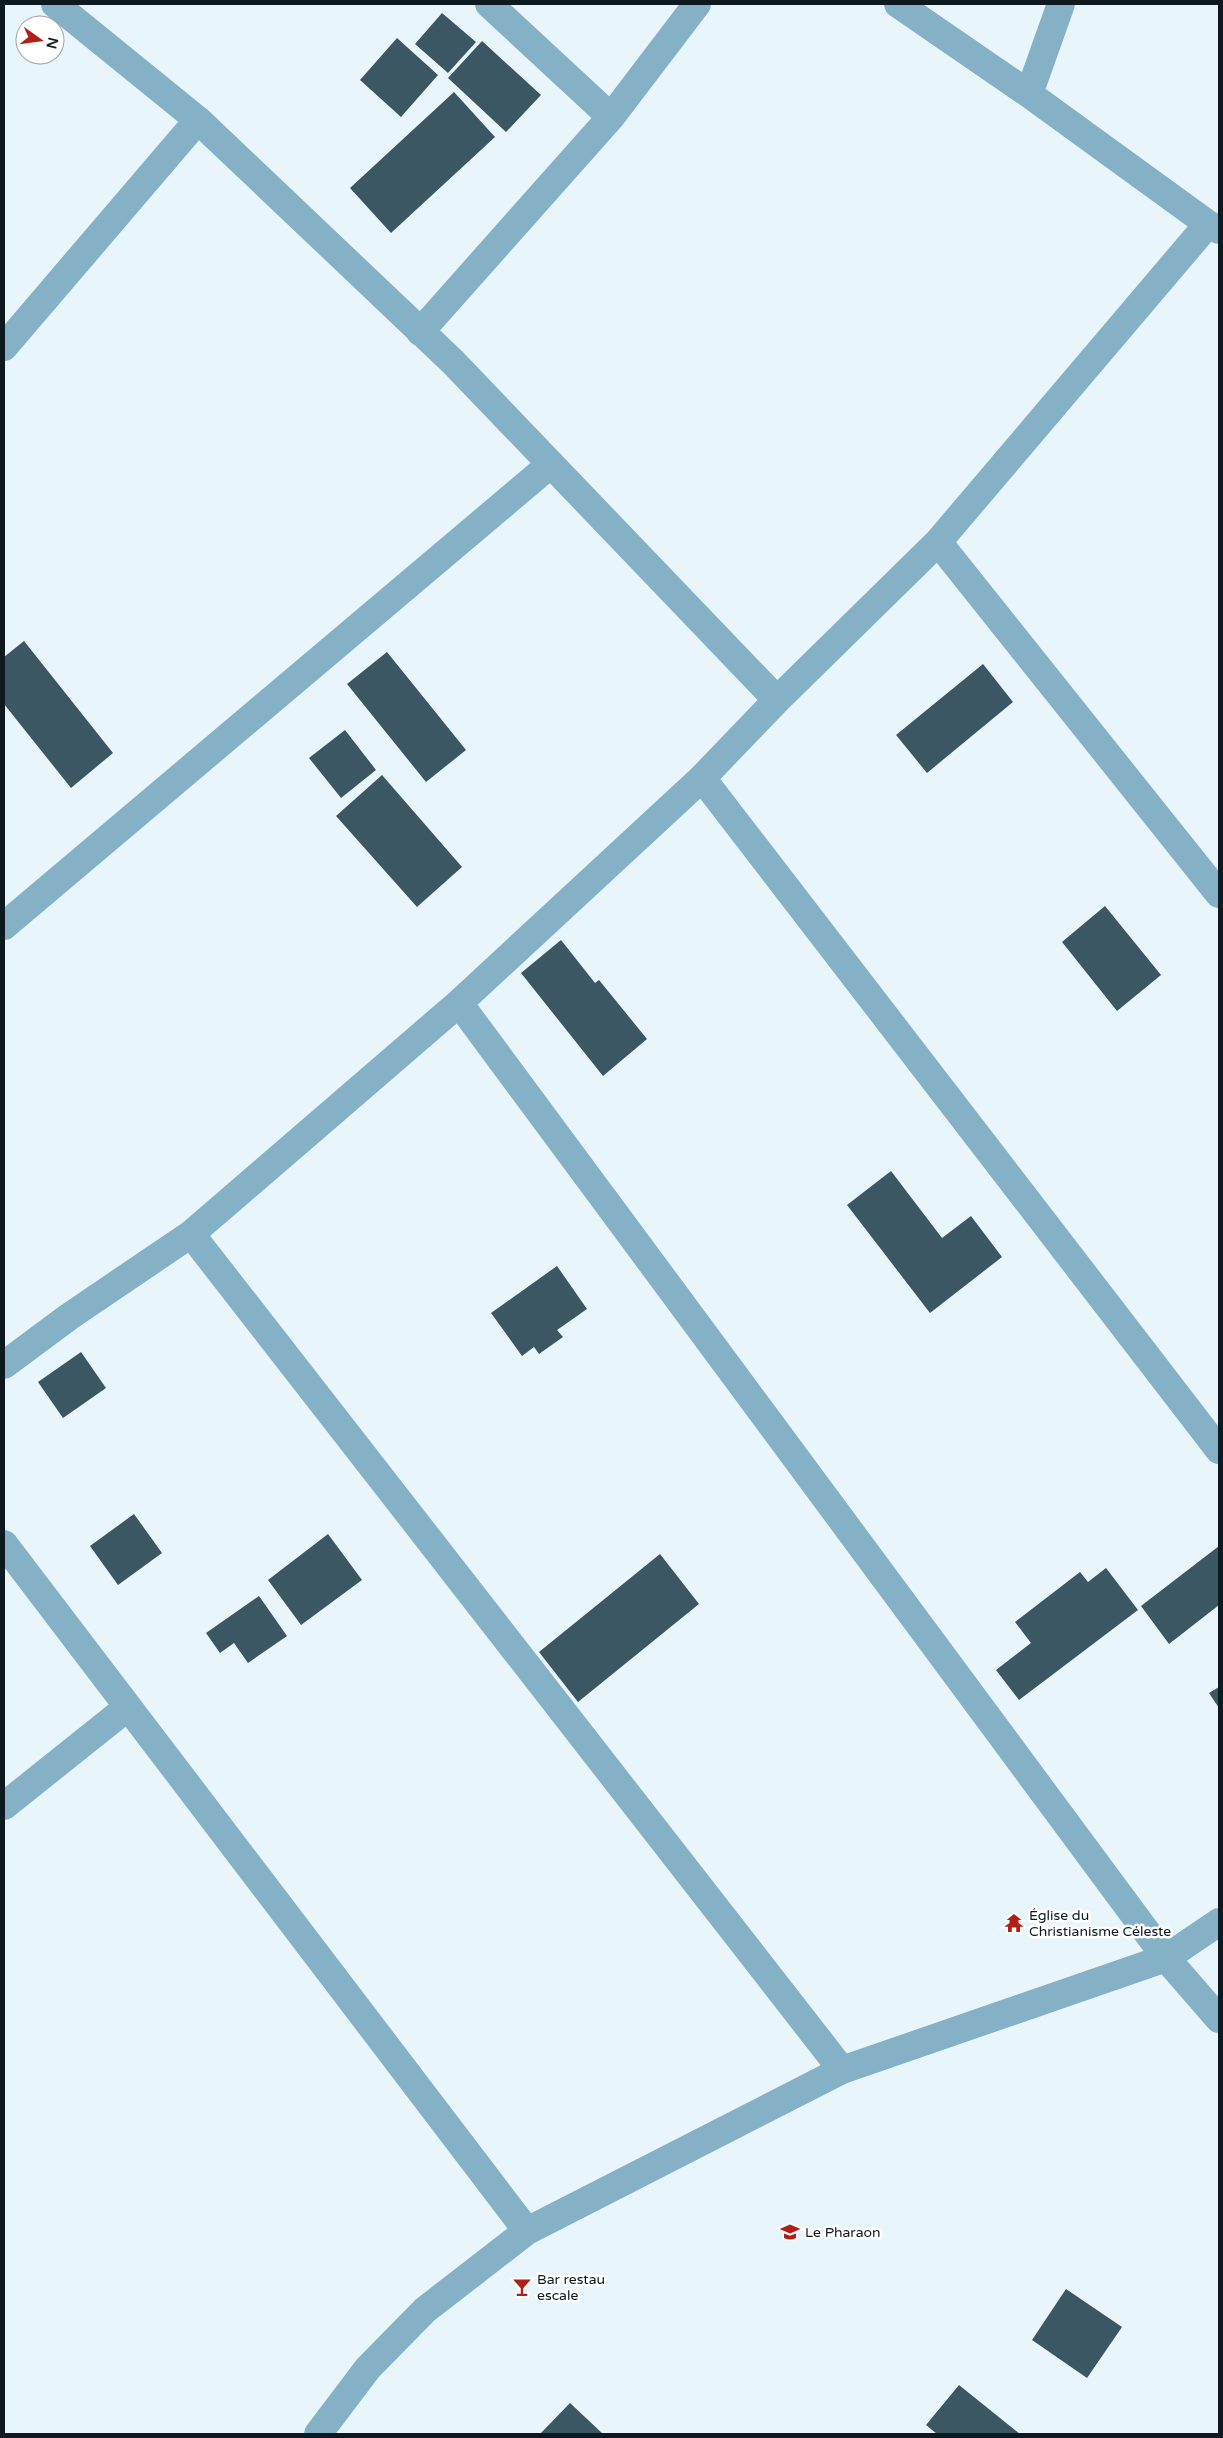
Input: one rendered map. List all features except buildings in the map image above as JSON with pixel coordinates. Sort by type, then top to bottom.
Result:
[{"type":"street","points":[[55,4],[198,120],[477,386],[777,700]]},
{"type":"street","points":[[489,4],[611,117]]},
{"type":"street","points":[[420,332],[611,117],[697,4]]},
{"type":"street","points":[[4,1365],[70,1316],[191,1234],[459,1003],[702,778],[777,700],[938,542],[1213,227],[1029,94],[898,4]]},
{"type":"street","points":[[1029,94],[1061,4]]},
{"type":"street","points":[[4,347],[198,120]]},
{"type":"street","points":[[4,926],[551,464]]},
{"type":"street","points":[[938,542],[1219,894]]},
{"type":"street","points":[[702,778],[1219,1450]]},
{"type":"street","points":[[459,1003],[1166,1958],[1219,2019]]},
{"type":"street","points":[[191,1234],[842,2070]]},
{"type":"street","points":[[4,1544],[527,2231]]},
{"type":"street","points":[[4,1806],[128,1707]]},
{"type":"street","points":[[318,2434],[368,2368],[425,2310],[527,2231],[842,2070],[1166,1958],[1219,1922]]},
{"type":"place","name":"Église du Christianisme Céleste","points":[[1014,1923]]},
{"type":"place","name":"Le Pharaon","points":[[790,2232]]},
{"type":"place","name":"Bar restau escale","points":[[522,2287]]}]
